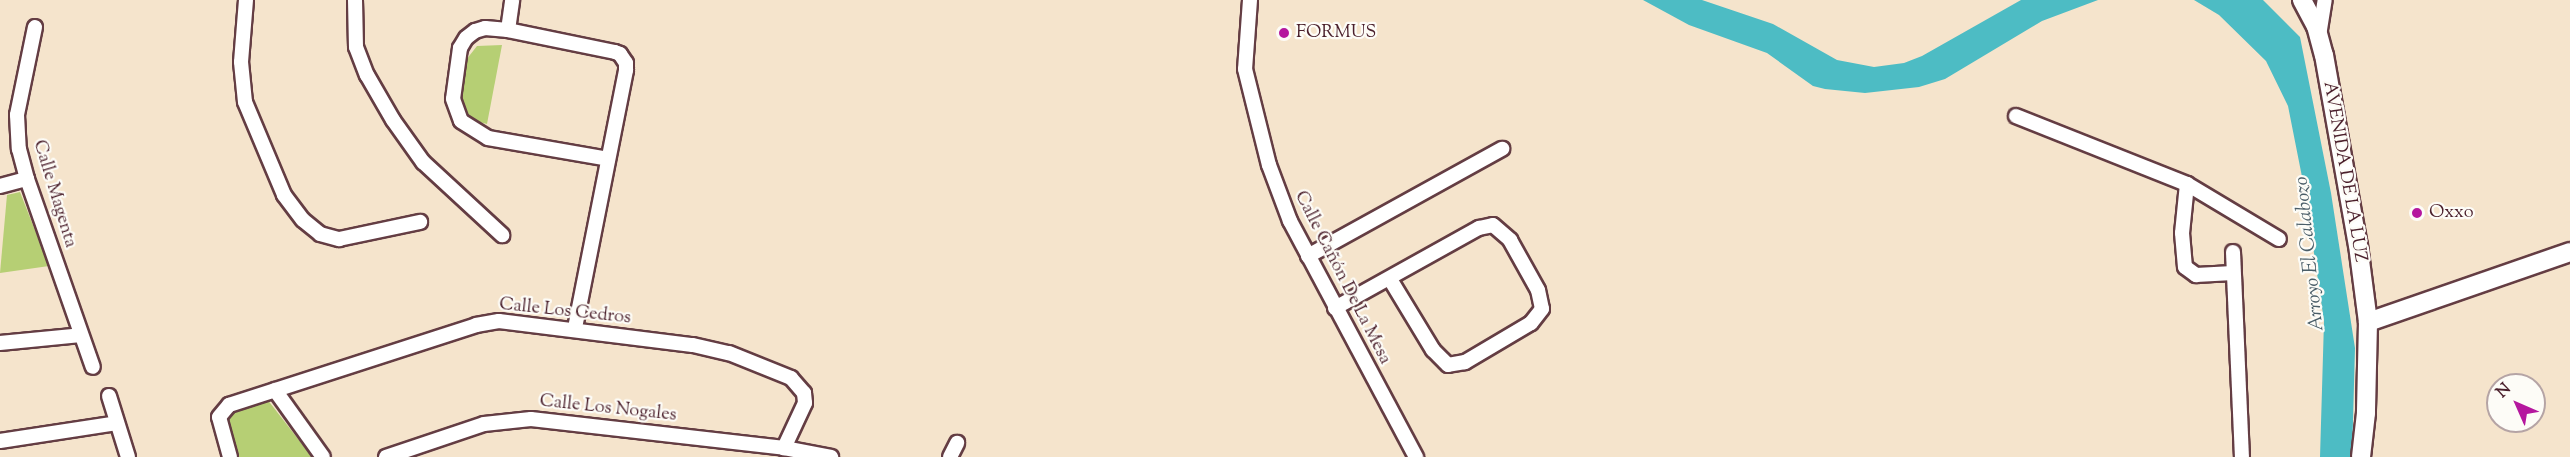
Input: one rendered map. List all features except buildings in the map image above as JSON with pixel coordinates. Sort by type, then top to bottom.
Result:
[{"type":"street","points":[[246,0],[241,62],[249,116],[284,195],[303,220],[328,238],[339,239],[420,222]]},
{"type":"street","points":[[355,0],[356,46],[367,75],[393,120],[423,162],[502,235]]},
{"type":"street","points":[[508,30],[512,0]]},
{"type":"street","name":"Calle Cañón De La Mesa","points":[[1250,0],[1245,69],[1269,165],[1290,221],[1416,457]]},
{"type":"street","name":"AVENIDA DE LA LUZ","points":[[2302,0],[2319,36],[2345,170],[2368,322],[2361,457]]},
{"type":"street","points":[[2319,36],[2325,0]]},
{"type":"street","name":"Calle Magenta","points":[[35,27],[17,115],[19,149],[27,179],[93,367]]},
{"type":"street","points":[[575,328],[626,70],[623,58],[603,49],[508,30],[485,28],[475,31],[460,48],[453,99],[461,121],[488,138],[608,159]]},
{"type":"street","points":[[2016,116],[2187,184],[2279,239]]},
{"type":"street","points":[[1308,256],[1502,149]]},
{"type":"street","points":[[0,201],[1,186],[27,179]]},
{"type":"street","points":[[2187,184],[2182,233],[2185,267],[2196,275],[2233,273]]},
{"type":"street","points":[[1335,308],[1479,228],[1493,225],[1510,240],[1538,290],[1542,309],[1532,323],[1465,362],[1448,365],[1433,350],[1390,279]]},
{"type":"street","points":[[2233,252],[2242,457]]},
{"type":"street","points":[[2368,322],[2570,252]]},
{"type":"street","name":"Calle Los Cedros","points":[[230,457],[219,417],[229,405],[476,325],[500,321],[575,328],[729,353],[791,378],[804,393],[805,403],[784,448]]},
{"type":"street","points":[[0,343],[81,335]]},
{"type":"street","points":[[275,390],[323,457]]},
{"type":"street","points":[[109,396],[128,457]]},
{"type":"street","name":"Calle Los Nogales","points":[[386,457],[484,424],[531,419],[784,448],[831,457]]},
{"type":"street","points":[[0,441],[117,423]]},
{"type":"street","points":[[950,457],[957,443]]},
{"type":"green space","points":[[502,45],[487,124],[468,119],[457,102],[466,60],[477,46]]},
{"type":"green space","points":[[20,192],[49,266],[0,273],[7,195]]},
{"type":"green space","points":[[267,399],[312,457],[235,457],[225,417]]},
{"type":"water","points":[[1643,0],[1702,0],[1773,24],[1837,60],[1874,67],[1904,63],[1922,56],[2021,0],[2098,0],[2042,21],[1945,79],[1919,87],[1865,93],[1813,86],[1767,53],[1689,25]]},
{"type":"water","points":[[2194,0],[2263,0],[2300,37],[2331,193],[2355,348],[2352,457],[2320,457],[2324,321],[2305,192],[2288,106],[2266,61],[2219,15]]},
{"type":"place","name":"FORMUS","points":[[1284,33]]},
{"type":"place","name":"Oxxo","points":[[2417,213]]},
{"type":"water label","name":"Arroyo El Calabozo","points":[[2310,254]]}]
